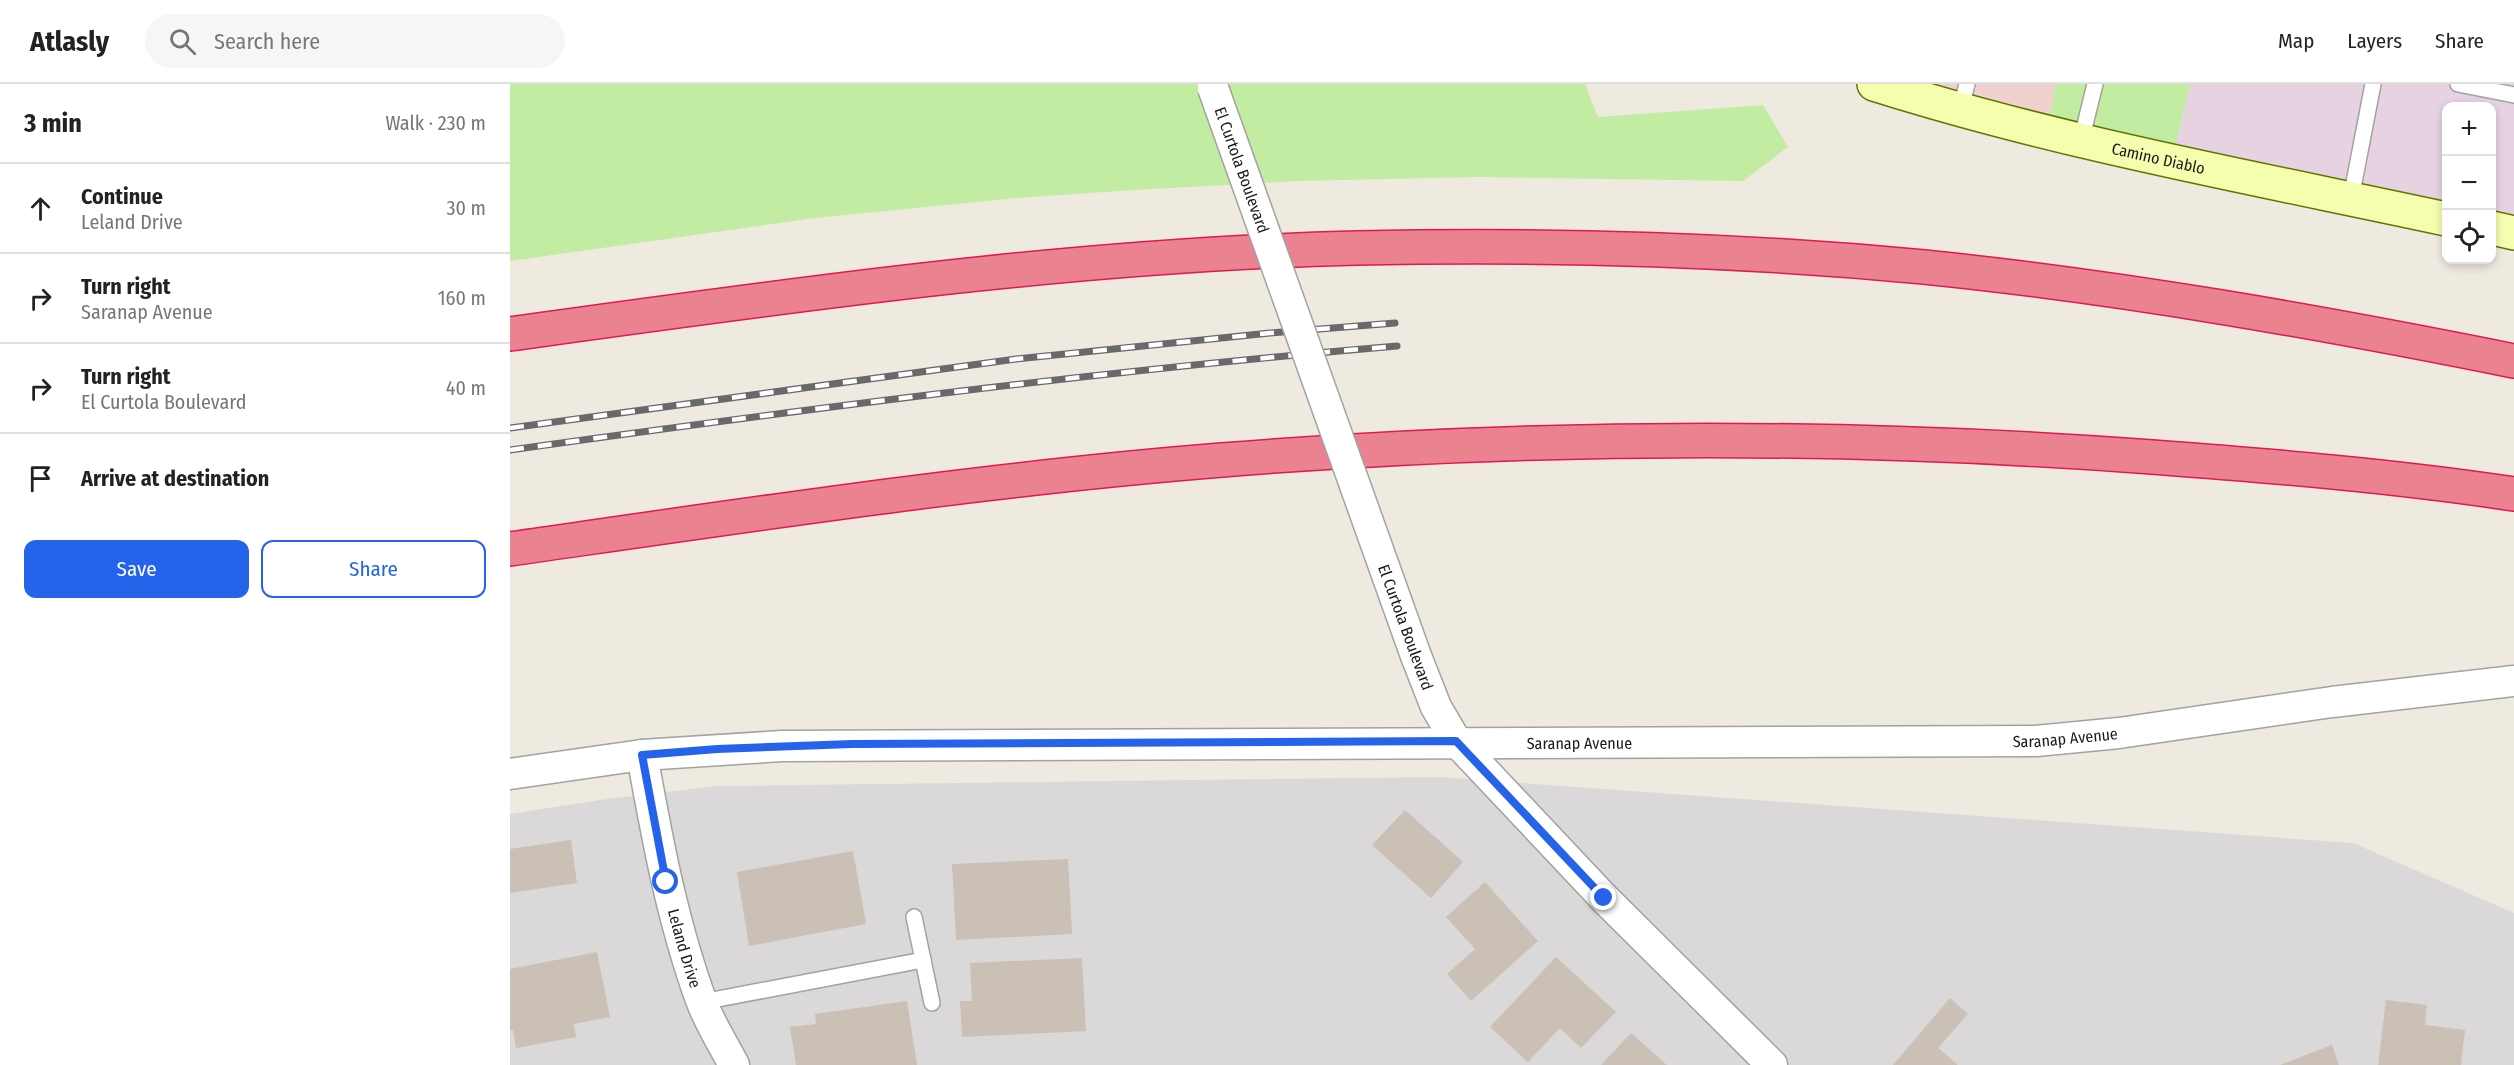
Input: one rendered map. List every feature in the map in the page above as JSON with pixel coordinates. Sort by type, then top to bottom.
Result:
[{"type":"highway","points":[[510,334],[881,284],[1085,264],[1354,248],[1567,248],[1709,252],[1852,261],[2067,284],[2207,305],[2514,361]]},
{"type":"highway","points":[[510,549],[927,490],[1080,473],[1222,460],[1507,444],[1686,440],[1935,444],[2220,462],[2362,475],[2514,494]]},
{"type":"street","name":"Camino Diablo","points":[[1874,84],[1963,98],[2081,141],[2442,218]]},
{"type":"street","name":"El Curtola Boulevard","points":[[1212,86],[1416,657],[1436,707],[1456,741],[1604,898],[1772,1065]]},
{"type":"street","points":[[2496,229],[2514,233]]},
{"type":"street","name":"Saranap Avenue","points":[[510,774],[642,755],[717,749],[852,744],[2036,741],[2119,733],[2332,702],[2514,681]]},
{"type":"street","name":"Leland Drive","points":[[642,755],[666,882],[702,1002],[734,1065]]},
{"type":"lane","points":[[2081,141],[2095,84]]},
{"type":"lane","points":[[2351,198],[2373,84]]},
{"type":"lane","points":[[2458,84],[2514,95]]},
{"type":"lane","points":[[914,917],[932,1003]]},
{"type":"lane","points":[[702,1002],[923,960]]},
{"type":"shaded area","points":[[1874,84],[2056,84],[2046,133]]},
{"type":"shaded area","points":[[2190,84],[2514,84],[2514,233],[2496,229],[2496,102],[2442,102],[2442,218],[2172,161]]},
{"type":"shaded area","points":[[1438,777],[2353,843],[2514,913],[2514,1065],[510,1065],[510,814],[716,786]]},
{"type":"green space","points":[[510,84],[1585,84],[1598,117],[1763,105],[1788,147],[1743,181],[1479,177],[1297,181],[1134,190],[1017,198],[815,218],[510,261]]},
{"type":"green space","points":[[2056,84],[2190,84],[2172,161],[2046,133]]},
{"type":"building","points":[[1405,810],[1463,862],[1431,898],[1372,845]]},
{"type":"building","points":[[571,840],[577,883],[510,893],[510,849]]},
{"type":"building","points":[[853,851],[866,924],[749,946],[737,872]]},
{"type":"building","points":[[1068,859],[1072,934],[956,940],[952,864]]},
{"type":"building","points":[[1485,882],[1538,941],[1471,1001],[1447,974],[1475,949],[1446,917]]},
{"type":"building","points":[[597,952],[610,1017],[574,1024],[576,1037],[516,1048],[513,1030],[510,1030],[510,969]]},
{"type":"building","points":[[1556,957],[1616,1012],[1581,1048],[1560,1028],[1528,1062],[1490,1027]]},
{"type":"building","points":[[1082,958],[1086,1031],[962,1037],[960,1001],[972,1001],[970,963]]},
{"type":"building","points":[[1950,998],[1968,1014],[1938,1048],[1958,1065],[1893,1065]]},
{"type":"building","points":[[2386,1000],[2427,1005],[2425,1025],[2465,1030],[2461,1065],[2378,1065]]},
{"type":"building","points":[[907,1001],[917,1065],[796,1065],[790,1027],[816,1024],[815,1014]]},
{"type":"building","points":[[1631,1033],[1667,1065],[1601,1065]]},
{"type":"building","points":[[2332,1045],[2339,1065],[2280,1065]]},
{"type":"railway","points":[[510,428],[1016,359],[1270,333],[1395,323]]},
{"type":"railway","points":[[510,450],[953,392],[1175,367],[1397,346]]},
{"type":"route","points":[[666,882],[642,755],[717,749],[852,744],[1456,741],[1604,898]]}]
